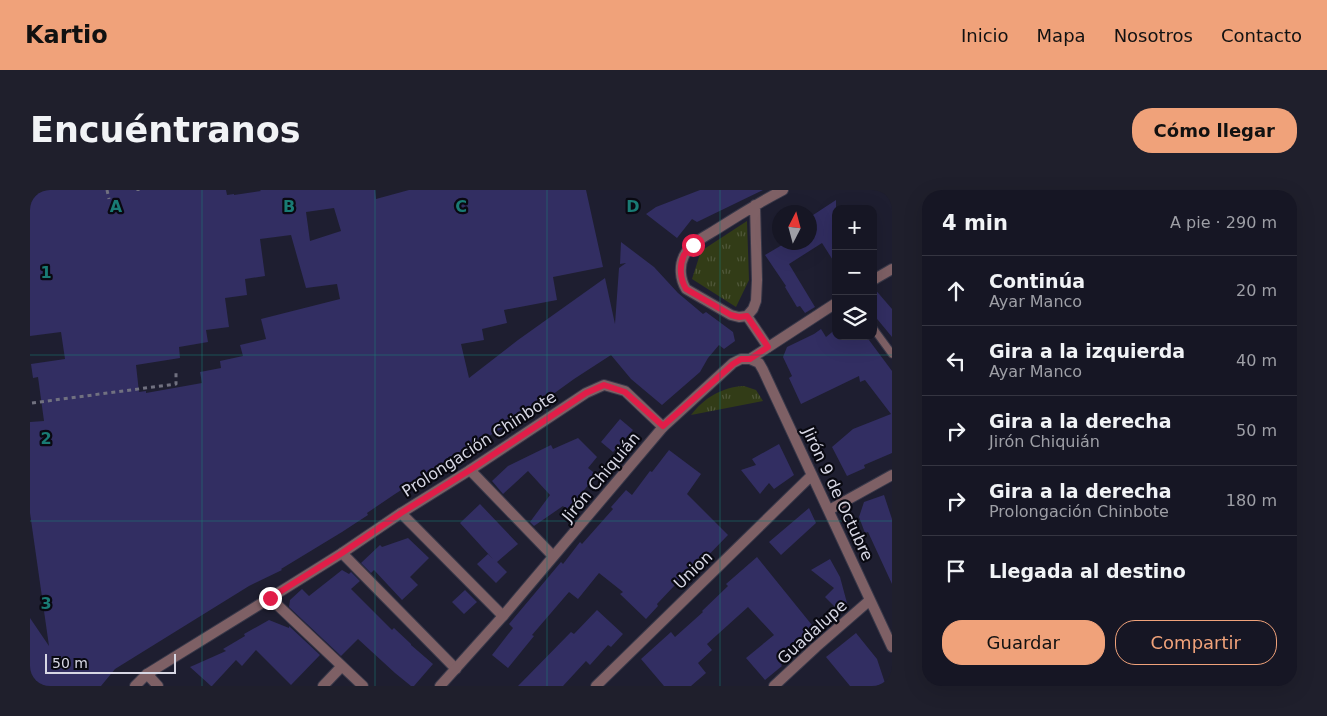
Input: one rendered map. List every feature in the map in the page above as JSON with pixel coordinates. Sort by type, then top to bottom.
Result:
[{"type":"street","points":[[755,205],[756,301],[753,309],[747,316],[739,317],[731,315],[686,289],[682,282],[681,269],[684,255],[693,245],[755,205],[783,190]]},
{"type":"street","points":[[877,278],[892,269]]},
{"type":"street","name":"Jirón Chiquián","points":[[440,686],[503,616],[663,426],[733,364],[741,359],[750,359],[832,306]]},
{"type":"street","points":[[747,316],[768,347]]},
{"type":"street","name":"Jirón 9 de Octubre","points":[[750,359],[759,363],[764,370],[892,647]]},
{"type":"street","name":"Prolongación Chinbote","points":[[135,686],[147,674],[342,553],[586,393],[604,385],[625,392],[663,426]]},
{"type":"street","points":[[470,470],[553,556]]},
{"type":"street","name":"Union","points":[[596,686],[812,475]]},
{"type":"street","points":[[829,510],[892,475]]},
{"type":"street","points":[[401,513],[503,616]]},
{"type":"street","points":[[342,553],[456,669]]},
{"type":"street","points":[[270,598],[363,686]]},
{"type":"street","name":"Guadalupe","points":[[774,686],[870,600]]},
{"type":"street","points":[[324,686],[342,666]]},
{"type":"street","points":[[147,674],[158,686]]},
{"type":"lane","points":[[877,333],[892,354]]},
{"type":"path","points":[[107,190],[108,199]]},
{"type":"path","points":[[32,403],[176,384],[176,371]]},
{"type":"green space","points":[[747,221],[749,280],[736,307],[692,279],[701,251]]},
{"type":"green space","points":[[744,386],[756,390],[763,401],[691,415],[714,394]]},
{"type":"building","points":[[30,190],[226,190],[227,195],[234,195],[260,190],[375,190],[376,199],[409,190],[586,190],[603,267],[553,277],[557,300],[504,310],[507,323],[482,329],[484,340],[461,344],[469,378],[518,340],[605,278],[615,324],[619,268],[626,263],[620,264],[621,242],[654,267],[678,293],[703,314],[706,312],[733,332],[735,341],[724,349],[719,345],[708,358],[700,372],[662,405],[631,379],[611,355],[520,418],[448,460],[367,513],[368,515],[282,570],[249,586],[115,669],[101,686],[30,686],[30,618],[49,646],[30,513],[30,422],[44,421],[38,377],[33,378],[31,364],[65,359],[61,332],[30,336]],"holes":[[[334,208],[341,231],[310,241],[306,212]],[[291,235],[306,288],[337,284],[340,299],[261,319],[266,339],[240,345],[243,356],[220,361],[221,368],[200,372],[202,383],[146,393],[146,391],[139,392],[136,365],[180,358],[179,347],[208,342],[206,330],[229,327],[225,298],[247,295],[245,279],[265,276],[260,239]]]},
{"type":"building","points":[[700,190],[763,190],[697,222],[692,219],[677,238],[646,214],[656,207]]},
{"type":"building","points":[[836,200],[836,205],[832,205],[832,259],[822,243],[817,246],[817,212]]},
{"type":"building","points":[[773,250],[811,250],[789,264],[815,307],[805,313],[800,306],[797,307],[786,286],[765,255]]},
{"type":"building","points":[[877,292],[892,309],[892,337],[877,319]]},
{"type":"building","points":[[821,329],[826,337],[832,332],[832,340],[869,340],[892,371],[892,453],[864,465],[865,468],[847,476],[832,447],[853,429],[891,414],[865,380],[860,382],[859,376],[801,404],[789,378],[792,376],[783,357],[787,347]]},
{"type":"building","points":[[620,419],[633,430],[613,452],[601,442]]},
{"type":"building","points":[[578,438],[597,457],[588,468],[597,475],[567,510],[563,506],[534,526],[530,522],[550,495],[528,471],[503,494],[492,481],[508,466],[551,445],[553,449]]},
{"type":"building","points":[[779,444],[794,475],[774,489],[769,483],[760,494],[741,470],[756,465],[752,459]]},
{"type":"building","points":[[669,450],[701,474],[687,494],[728,535],[696,568],[694,565],[657,604],[658,606],[646,619],[620,594],[623,592],[599,573],[578,599],[569,592],[532,635],[534,636],[508,668],[492,655],[513,628],[509,624],[561,562],[563,564],[580,542],[582,544],[613,509],[611,507],[626,490],[632,495]]},
{"type":"building","points":[[884,495],[892,519],[892,584],[868,532],[865,533],[859,517],[864,502]]},
{"type":"building","points":[[480,504],[518,544],[497,562],[507,572],[496,583],[477,564],[488,554],[493,559],[460,523]]},
{"type":"building","points":[[809,508],[816,523],[781,555],[769,542]]},
{"type":"building","points":[[408,538],[429,558],[410,577],[418,585],[402,600],[374,570],[371,573],[361,563],[380,545],[382,547]]},
{"type":"building","points":[[757,557],[820,635],[765,680],[746,658],[774,635],[748,607],[707,644],[712,650],[698,663],[706,673],[691,686],[664,686],[641,659],[671,632],[675,637],[703,612],[728,586],[726,584]]},
{"type":"building","points":[[830,559],[840,577],[847,603],[839,611],[825,597],[834,588],[811,570]]},
{"type":"building","points":[[342,570],[349,574],[351,572],[360,581],[351,589],[392,630],[394,628],[433,664],[414,686],[411,686],[395,673],[358,639],[341,656],[289,607],[290,600],[302,589],[309,596]]},
{"type":"building","points":[[465,590],[477,602],[464,614],[452,602]]},
{"type":"building","points":[[597,610],[623,634],[611,647],[608,645],[590,665],[586,661],[563,686],[518,686],[571,632],[574,634]]},
{"type":"building","points":[[269,620],[289,628],[289,626],[320,655],[291,685],[256,650],[242,666],[236,660],[212,686],[190,667],[226,651],[223,649]]},
{"type":"building","points":[[856,633],[877,659],[886,686],[850,686],[826,657]]},
{"type":"route","points":[[270,598],[586,393],[604,385],[625,392],[663,426],[733,364],[741,359],[750,359],[768,347],[747,316],[731,315],[686,289],[682,282],[681,269],[684,255],[693,245]]}]
